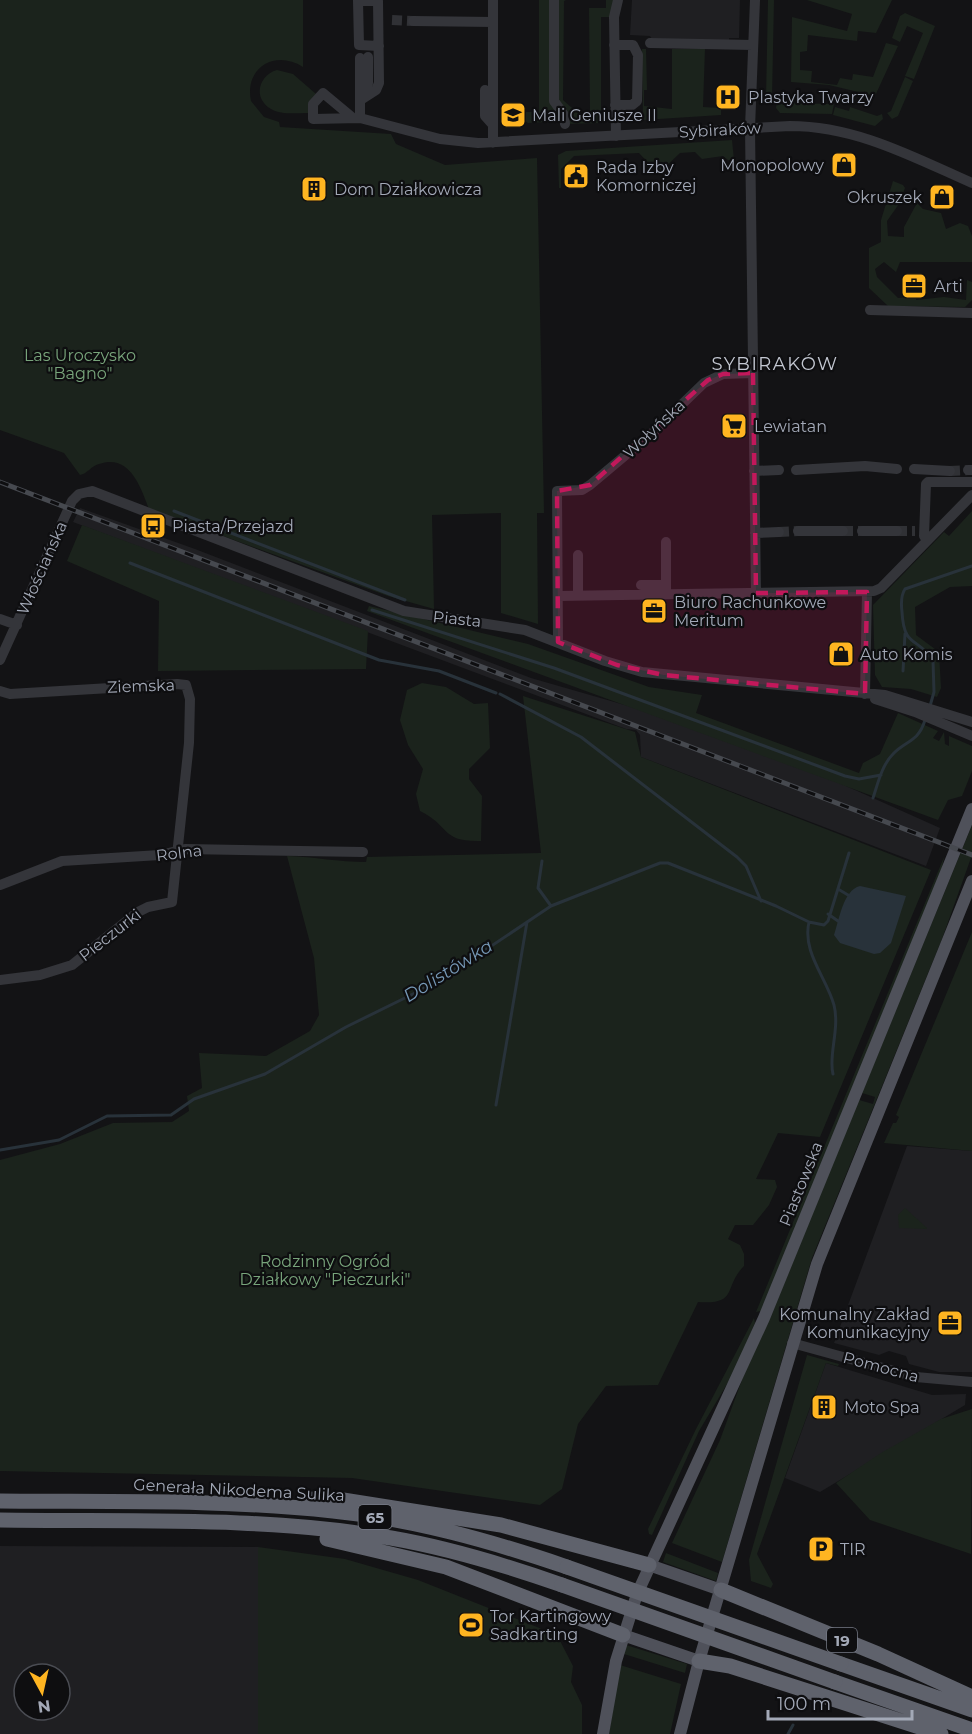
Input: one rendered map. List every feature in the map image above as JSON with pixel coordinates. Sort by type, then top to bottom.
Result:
[{"type":"highway","points":[[177,1503],[241,1497],[343,1500],[501,1525],[649,1565]]},
{"type":"highway","name":"Generała Nikodema Sulika","points":[[0,1501],[286,1507],[389,1519],[510,1547],[972,1710]]},
{"type":"highway","name":"Generała Nikodema Sulika","points":[[0,1520],[217,1523],[326,1529],[390,1538],[479,1558],[562,1585],[972,1730]]},
{"type":"highway","points":[[217,1523],[263,1532],[330,1539],[446,1567],[623,1635]]},
{"type":"highway","name":"19","points":[[721,1590],[878,1654],[972,1697]]},
{"type":"highway","points":[[699,1661],[730,1666],[941,1734]]},
{"type":"main road","name":"Piastowska","points":[[603,1734],[606,1706],[623,1635],[649,1565],[764,1318],[972,809]]},
{"type":"main road","points":[[680,1734],[699,1661],[792,1343],[828,1236],[972,881]]},
{"type":"main road","points":[[649,1565],[721,1590]]},
{"type":"main road","points":[[623,1635],[699,1661]]},
{"type":"street","points":[[493,0],[493,143]]},
{"type":"street","points":[[554,0],[555,101],[564,115],[565,124]]},
{"type":"street","points":[[616,136],[614,17],[618,0]]},
{"type":"street","points":[[754,0],[750,128],[756,593]]},
{"type":"street","points":[[362,99],[376,90],[380,83],[378,1],[358,1],[359,45],[379,46]]},
{"type":"street","points":[[378,20],[392,21]]},
{"type":"street","points":[[413,21],[493,22]]},
{"type":"street","points":[[650,43],[753,45]]},
{"type":"street","points":[[614,45],[633,45],[638,55],[637,101],[632,105],[615,105]]},
{"type":"street","points":[[362,99],[368,83],[364,58]]},
{"type":"street","points":[[485,90],[485,116],[493,125]]},
{"type":"street","name":"Sybiraków","points":[[362,99],[357,118],[446,140],[493,143],[801,126],[849,132],[972,183]]},
{"type":"street","points":[[493,125],[502,118]]},
{"type":"street","points":[[870,310],[972,313]]},
{"type":"street","name":"Wołyńska","points":[[558,597],[557,491],[582,490],[590,485],[652,433],[708,380],[723,374],[753,373]]},
{"type":"street","points":[[796,470],[865,466],[897,469]]},
{"type":"street","points":[[914,469],[950,471]]},
{"type":"street","points":[[754,471],[779,470]]},
{"type":"street","points":[[922,536],[926,484],[928,482],[972,483]]},
{"type":"street","name":"Piasta","points":[[69,508],[79,494],[88,491],[97,493],[404,611],[439,618],[501,624],[558,642],[617,665],[654,674],[826,688],[866,694],[917,707],[937,715],[972,736]]},
{"type":"street","points":[[558,642],[558,597],[666,590],[756,593],[867,592],[880,588],[922,536],[972,495]]},
{"type":"street","name":"Włościańska","points":[[0,660],[69,508]]},
{"type":"street","points":[[798,531],[843,531]]},
{"type":"street","points":[[862,531],[897,531]]},
{"type":"street","points":[[755,532],[779,532]]},
{"type":"street","points":[[666,542],[666,590]]},
{"type":"street","points":[[578,596],[581,562]]},
{"type":"street","points":[[641,585],[666,590]]},
{"type":"street","points":[[866,694],[867,592]]},
{"type":"street","points":[[0,619],[16,625]]},
{"type":"street","name":"Ziemska","points":[[0,691],[10,694],[186,685],[190,699],[189,742],[176,851]]},
{"type":"street","name":"Piasta","points":[[937,715],[972,722]]},
{"type":"street","name":"Rolna","points":[[0,885],[62,861],[149,856],[193,849],[363,852]]},
{"type":"street","name":"Pieczurki","points":[[0,980],[40,975],[72,964],[138,912],[148,907],[172,902],[176,851]]},
{"type":"street","name":"Pomocna","points":[[792,1343],[916,1377],[972,1382]]},
{"type":"highlighted area","points":[[753,373],[756,593],[867,592],[865,694],[664,675],[617,665],[558,642],[557,491],[590,485],[708,380],[723,374]]},
{"type":"shaded area","points":[[632,0],[740,0],[739,38],[729,38],[729,41],[652,39],[650,36],[630,35]]},
{"type":"shaded area","points":[[80,508],[195,549],[531,678],[656,714],[826,777],[940,828],[926,866],[641,757],[640,735],[636,730],[626,729],[73,522]]},
{"type":"shaded area","points":[[860,886],[906,896],[891,943],[880,953],[874,954],[840,943],[834,935],[849,893]]},
{"type":"shaded area","points":[[907,1146],[972,1151],[972,1372],[939,1372],[909,1364],[906,1356],[889,1351],[879,1355],[834,1343]]},
{"type":"shaded area","points":[[826,1363],[932,1395],[966,1394],[965,1405],[820,1492],[785,1478]]},
{"type":"shaded area","points":[[0,1546],[258,1547],[258,1734],[0,1734]]},
{"type":"green space","name":"Las Uroczysko \"Bagno\"","points":[[0,0],[303,0],[303,67],[282,60],[272,61],[257,71],[252,79],[251,101],[264,117],[279,122],[280,127],[391,134],[396,144],[445,165],[537,158],[544,513],[537,513],[538,624],[501,613],[501,513],[432,515],[434,609],[388,596],[149,509],[133,474],[119,463],[99,464],[80,475],[64,453],[0,430]]},
{"type":"green space","points":[[539,0],[552,0],[552,103],[562,121],[528,123],[518,115],[521,112],[539,112]]},
{"type":"green space","points":[[554,0],[566,0],[564,1],[563,100],[580,115],[590,114],[589,8],[606,8],[606,0],[618,0],[615,17],[601,17],[601,123],[565,124],[554,101]]},
{"type":"green space","points":[[768,0],[774,0],[772,98],[766,98]]},
{"type":"green space","points":[[807,0],[892,0],[876,33],[858,31],[857,41],[808,35],[807,51],[800,52],[800,70],[812,71],[811,82],[837,85],[840,78],[852,80],[853,74],[873,77],[886,43],[898,46],[875,96],[829,85],[791,82],[792,17],[847,31],[852,14]]},
{"type":"green space","points":[[905,13],[935,26],[914,79],[905,76],[923,33],[907,26],[900,42],[892,38],[900,16]]},
{"type":"green space","points":[[642,49],[646,49],[647,90],[644,90],[644,106],[672,109],[672,49],[705,49],[703,107],[721,108],[721,115],[643,120]]},
{"type":"green space","points":[[277,70],[293,74],[316,94],[309,103],[308,113],[279,112],[271,109],[261,99],[262,82]]},
{"type":"green space","points":[[905,77],[913,81],[898,116],[892,119],[887,113],[891,111]]},
{"type":"green space","points":[[777,101],[780,103],[834,104],[832,114],[780,113],[776,108]]},
{"type":"green space","points":[[835,107],[849,111],[850,107],[877,116],[882,114],[883,119],[875,126],[833,115]]},
{"type":"green space","points":[[732,140],[734,160],[728,160],[723,156],[702,159],[695,152],[680,153],[660,172],[657,172],[639,153],[574,156],[561,169],[561,188],[559,188],[558,155],[566,151]]},
{"type":"green space","points":[[893,181],[905,188],[899,204],[887,221],[888,236],[904,237],[904,227],[917,203],[923,209],[941,213],[946,229],[960,223],[968,226],[972,236],[972,262],[900,262],[896,272],[884,262],[875,269],[877,277],[898,298],[916,296],[916,300],[944,297],[966,300],[967,280],[972,282],[972,300],[965,307],[888,306],[869,288],[869,248],[881,242],[881,220]]},
{"type":"green space","points":[[972,511],[972,586],[950,587],[915,607],[916,635],[939,652],[941,688],[937,697],[911,689],[882,687],[875,675],[873,605],[944,532],[949,536]]},
{"type":"green space","points":[[82,525],[368,631],[366,669],[158,671],[159,601],[67,561]]},
{"type":"green space","points":[[369,606],[528,644],[649,687],[702,695],[696,713],[859,773],[863,763],[880,754],[898,713],[938,731],[933,738],[939,741],[944,732],[945,744],[949,746],[949,736],[972,746],[972,771],[962,796],[948,800],[938,820],[367,611]]},
{"type":"green space","points":[[422,683],[446,687],[474,704],[488,703],[490,748],[469,769],[469,779],[482,796],[481,841],[468,841],[452,836],[420,811],[416,794],[423,769],[408,745],[400,720],[407,690]]},
{"type":"green space","name":"Rodzinny Ogród Działkowy \"Pieczurki\"","points":[[523,696],[635,732],[641,757],[931,870],[820,1137],[778,1133],[756,1179],[775,1180],[777,1187],[769,1205],[753,1225],[735,1225],[728,1239],[740,1245],[744,1254],[744,1266],[728,1293],[720,1301],[698,1302],[658,1385],[606,1386],[578,1424],[562,1489],[540,1505],[352,1478],[0,1471],[0,1160],[60,1144],[113,1123],[172,1122],[189,1111],[187,1096],[202,1088],[199,1053],[266,1056],[310,1031],[319,1015],[314,958],[287,856],[366,862],[367,857],[541,853]]},
{"type":"green space","points":[[972,825],[972,855],[942,939],[812,1258],[722,1562],[672,1543],[720,1440],[743,1377],[773,1311],[859,1100],[873,1104],[875,1097],[862,1093]]},
{"type":"green space","points":[[944,857],[942,868],[761,1311],[756,1312]]},
{"type":"green space","points":[[972,932],[972,1151],[884,1143],[893,1123],[896,1123],[899,1117],[896,1115]]},
{"type":"green space","points":[[905,1208],[927,1229],[899,1228],[898,1215]]},
{"type":"green space","points":[[754,1318],[755,1323],[733,1374],[699,1431],[652,1535],[649,1534],[648,1529],[696,1429]]},
{"type":"green space","points":[[807,1355],[839,1364],[838,1366],[826,1363],[757,1554],[773,1584],[771,1588],[751,1581],[749,1560]]},
{"type":"green space","points":[[972,1409],[971,1554],[870,1520],[836,1483],[881,1453],[941,1419]]},
{"type":"green space","points":[[258,1547],[345,1559],[418,1580],[557,1635],[573,1666],[571,1682],[582,1705],[582,1734],[258,1734]]},
{"type":"green space","points":[[666,1553],[718,1573],[716,1581],[663,1562]]},
{"type":"green space","points":[[626,1645],[687,1664],[685,1673],[624,1654]]},
{"type":"green space","points":[[620,1665],[681,1684],[670,1734],[609,1734]]},
{"type":"waterway","points":[[174,511],[405,600]]},
{"type":"waterway","points":[[130,563],[379,660],[439,671],[496,693]]},
{"type":"waterway","name":"Dolistówka","points":[[930,706],[934,692],[933,661],[906,632],[903,624],[903,594],[905,589],[972,566]]},
{"type":"waterway","points":[[372,610],[554,668],[845,776],[859,779],[881,775]]},
{"type":"waterway","points":[[903,671],[905,634]]},
{"type":"waterway","points":[[500,694],[581,737],[737,857],[746,866],[761,901]]},
{"type":"waterway","name":"Dolistówka","points":[[873,798],[889,758],[919,733],[925,720]]},
{"type":"waterway","name":"Dolistówka","points":[[0,1150],[59,1140],[107,1116],[171,1115],[194,1099],[265,1074],[346,1027],[415,993],[460,967],[551,906],[660,863],[668,863],[776,906],[809,922],[824,925],[828,921],[849,853]]},
{"type":"waterway","points":[[542,861],[538,888],[551,906]]},
{"type":"waterway","points":[[838,889],[848,895]]},
{"type":"waterway","name":"Dolistówka","points":[[828,914],[838,921]]},
{"type":"waterway","points":[[496,1105],[527,922]]},
{"type":"waterway","points":[[809,922],[809,944],[812,954],[834,1005],[833,1074]]},
{"type":"waterway","points":[[788,1734],[793,1725]]},
{"type":"tunnel","points":[[392,20],[413,21]]},
{"type":"tunnel","points":[[950,471],[968,470]]},
{"type":"tunnel","points":[[779,532],[798,531]]},
{"type":"tunnel","points":[[843,531],[862,531]]},
{"type":"tunnel","points":[[897,531],[915,531]]},
{"type":"railway","points":[[0,482],[972,855]]},
{"type":"place","name":"Plastyka Twarzy","points":[[728,97]]},
{"type":"place","name":"Mali Geniusze II","points":[[513,115]]},
{"type":"place","name":"Monopolowy","points":[[844,165]]},
{"type":"place","name":"Rada Izby Komorniczej","points":[[576,176]]},
{"type":"place","name":"Dom Działkowicza","points":[[314,189]]},
{"type":"place","name":"Okruszek","points":[[942,197]]},
{"type":"place","name":"Arti","points":[[914,286]]},
{"type":"place","name":"Lewiatan","points":[[734,426]]},
{"type":"place","name":"Piasta/Przejazd","points":[[153,526]]},
{"type":"place","name":"Biuro Rachunkowe Meritum","points":[[654,611]]},
{"type":"place","name":"Auto Komis","points":[[841,654]]},
{"type":"place","name":"Komunalny Zakład Komunikacyjny","points":[[950,1323]]},
{"type":"place","name":"Moto Spa","points":[[824,1407]]},
{"type":"place","name":"TIR","points":[[821,1549]]},
{"type":"place","name":"Tor Kartingowy Sadkarting","points":[[471,1625]]},
{"type":"district","name":"SYBIRAKÓW","points":[[775,364]]}]
